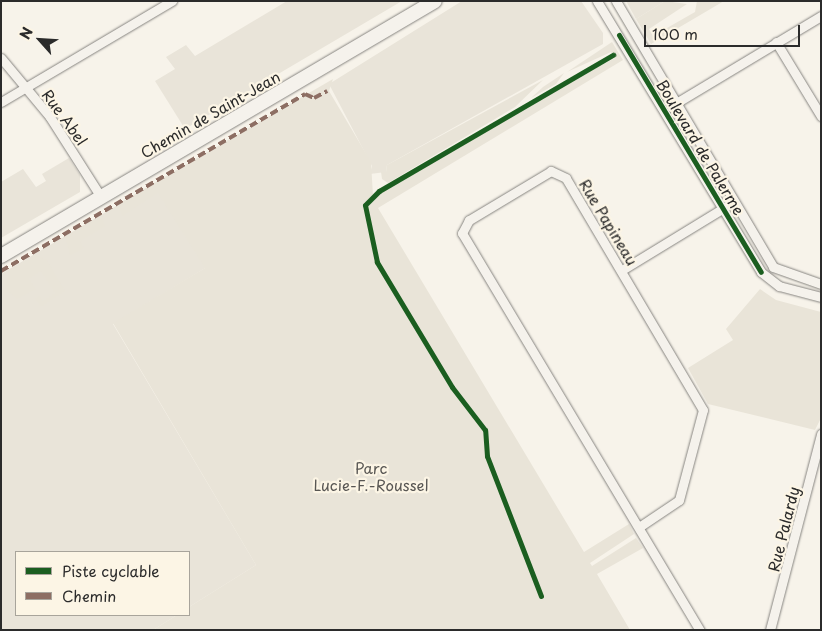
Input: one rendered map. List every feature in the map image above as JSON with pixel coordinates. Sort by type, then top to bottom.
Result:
[{"type":"main road","name":"Chemin de Saint-Jean","points":[[1,256],[435,1]]},
{"type":"street","points":[[1,102],[172,1]]},
{"type":"street","name":"Boulevard de Palerme","points":[[597,1],[768,280],[821,297]]},
{"type":"street","name":"Boulevard de Palerme","points":[[616,1],[773,267],[821,284]]},
{"type":"street","points":[[664,110],[821,16]]},
{"type":"street","points":[[776,42],[821,116]]},
{"type":"street","name":"Rue Abel","points":[[1,58],[26,88],[101,196]]},
{"type":"street","name":"Rue Papineau","points":[[639,527],[679,500],[703,410],[622,270],[560,172],[547,173],[469,220],[462,229],[700,630]]},
{"type":"street","points":[[622,270],[734,202]]},
{"type":"street","name":"Rue Palardy","points":[[770,630],[821,434]]},
{"type":"shaded area","points":[[287,1],[402,1],[185,129],[155,81],[175,69],[166,57],[186,45],[195,56]]},
{"type":"shaded area","points":[[462,1],[581,1],[603,33],[603,44],[387,165],[386,172],[370,174],[372,166],[329,84]]},
{"type":"shaded area","points":[[626,1],[665,1],[636,19]]},
{"type":"shaded area","points":[[69,158],[80,175],[80,192],[1,238],[1,182],[23,169],[36,187],[46,181],[42,174]]},
{"type":"shaded area","points":[[155,183],[207,267],[113,324],[256,565],[190,606],[190,551],[15,551],[15,616],[175,616],[153,630],[1,630],[1,274]]},
{"type":"green space","points":[[665,1],[687,4],[649,29],[653,36],[695,12],[697,1],[724,1],[651,44],[636,19]]},
{"type":"green space","name":"Parc Lucie-F.-Roussel","points":[[612,42],[623,60],[378,208],[584,552],[629,524],[634,534],[590,563],[592,566],[636,538],[643,548],[597,574],[630,630],[153,630],[175,616],[190,616],[190,606],[256,565],[113,323],[205,268],[158,193],[122,216],[118,204],[333,79],[329,91],[371,162],[373,196],[518,110],[615,58],[611,52],[567,72]]},
{"type":"green space","points":[[564,73],[556,84],[531,98],[543,87]]},
{"type":"green space","points":[[543,80],[515,107],[388,183],[382,179],[381,172],[386,172],[387,165]]},
{"type":"green space","points":[[101,217],[105,226],[80,241],[84,248],[70,255],[65,236]]},
{"type":"green space","points":[[36,255],[47,260],[65,291],[41,307],[35,299],[40,296],[43,301],[55,293],[41,271],[29,279],[36,289],[17,299],[5,288],[9,270]]},
{"type":"green space","points":[[760,289],[776,300],[821,312],[821,418],[815,430],[708,404],[688,368],[733,340],[726,329]]},
{"type":"marked path","points":[[1,271],[305,94],[314,98],[327,91]]},
{"type":"cycle path","points":[[619,35],[761,272]]},
{"type":"cycle path","points":[[541,596],[487,456],[485,430],[452,387],[377,262],[365,205],[379,191],[613,55]]}]
